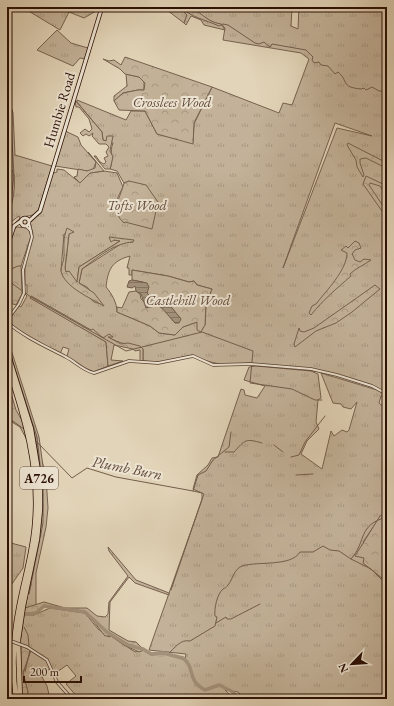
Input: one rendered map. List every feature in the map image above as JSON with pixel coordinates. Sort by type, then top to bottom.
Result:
[{"type":"highway","points":[[7,142],[7,162]]},
{"type":"highway","name":"A726","points":[[7,352],[31,428],[40,483],[40,509],[37,539],[21,607]]},
{"type":"highway","name":"A726","points":[[7,364],[27,424],[35,466],[36,486],[34,538],[21,607],[14,664],[16,699]]},
{"type":"highway","name":"A726","points":[[19,622],[18,668],[20,699]]},
{"type":"street","name":"Humbie Road","points":[[13,229],[27,223],[40,211],[102,7]]},
{"type":"street","name":"Humbie Road","points":[[7,247],[15,224],[23,218],[27,223]]},
{"type":"street","points":[[21,221],[27,223],[32,234],[24,262],[22,298],[7,321],[78,366],[94,373],[129,361],[158,364],[193,356],[213,365],[236,366],[250,364],[310,369],[337,375],[372,386],[387,394]]},
{"type":"street","points":[[8,640],[28,647],[47,660],[57,682],[72,699]]},
{"type":"green space","points":[[22,7],[101,7],[100,12],[96,11],[84,18],[69,12],[60,30]]},
{"type":"green space","points":[[163,7],[180,8],[187,15],[184,23]]},
{"type":"green space","points":[[179,7],[192,8],[211,21],[221,24],[225,30],[204,25],[201,20],[191,16],[186,25],[184,23],[187,15]]},
{"type":"green space","points":[[191,7],[292,7],[291,26],[298,29],[299,7],[387,7],[387,394],[337,376],[302,369],[249,363],[227,365],[206,361],[192,355],[168,361],[143,361],[143,349],[116,341],[108,337],[109,335],[104,338],[31,296],[31,298],[106,342],[108,366],[93,372],[78,366],[67,356],[69,349],[63,347],[60,354],[17,329],[8,321],[19,306],[21,307],[27,296],[25,294],[27,293],[27,285],[25,285],[25,265],[33,234],[30,222],[40,212],[53,173],[57,172],[57,169],[64,170],[80,183],[90,173],[104,171],[117,173],[123,187],[118,197],[116,209],[129,181],[124,183],[117,171],[110,169],[113,143],[103,140],[102,132],[77,102],[77,100],[126,120],[131,111],[145,111],[157,134],[193,143],[194,124],[212,87],[279,113],[283,103],[292,105],[309,59],[301,53],[223,40],[225,28],[207,19]],"holes":[[[335,123],[372,136],[337,128],[283,268]],[[64,234],[69,234],[65,268],[66,272],[77,282],[79,267],[120,241],[114,240],[133,242],[124,242],[82,269],[79,283],[87,287],[101,304],[94,302],[61,271]],[[130,256],[127,268],[129,268],[129,275],[132,275],[132,270],[168,276],[189,282],[194,281],[197,285],[212,289],[206,304],[205,325],[197,322],[183,327],[175,335],[159,333],[150,326],[117,312],[114,299],[106,287],[108,275],[112,267],[115,263]]]},
{"type":"green space","points":[[57,30],[71,43],[88,48],[85,59],[80,58],[73,66],[37,50]]},
{"type":"green space","name":"Crosslees Wood","points":[[125,57],[212,87],[194,123],[193,144],[157,134],[145,111],[119,110],[114,101],[123,93],[144,90],[145,83],[139,77],[125,74],[120,69],[103,59],[109,61],[114,60],[121,65]]},
{"type":"green space","points":[[126,74],[139,77],[144,82],[144,90],[123,93],[114,101],[114,96],[127,86]]},
{"type":"green space","points":[[7,94],[13,113],[15,155],[52,166],[38,211],[33,215],[20,219],[19,216],[7,225],[14,178],[13,171],[10,169],[7,196],[9,149]]},
{"type":"green space","points":[[75,100],[102,132],[103,140],[106,141],[107,136],[113,136],[110,151],[113,157],[110,169],[105,169],[94,156],[96,156],[100,162],[104,164],[106,162],[104,158],[108,156],[106,152],[109,147],[106,144],[99,144],[92,136],[93,133],[89,136],[86,134],[83,136],[80,133],[85,129],[89,132],[92,129],[89,119],[79,107],[76,107]]},
{"type":"green space","points":[[65,131],[78,137],[81,145],[96,162],[93,170],[87,171],[55,166]]},
{"type":"green space","points":[[348,143],[387,163],[386,168],[366,158],[360,159],[364,175],[363,177],[357,167],[356,160],[347,145]]},
{"type":"green space","points":[[88,152],[104,171],[90,173],[80,183],[74,177],[77,176],[78,169],[87,171],[95,168],[96,162]]},
{"type":"green space","points":[[10,169],[13,171],[14,188],[13,199],[7,215]]},
{"type":"green space","points":[[366,176],[387,186],[387,191],[384,192],[380,186],[370,183],[369,185],[385,209],[382,211],[363,184]]},
{"type":"green space","name":"Tofts Wood","points":[[129,181],[146,185],[158,202],[152,229],[124,223],[118,214],[117,204],[124,183]]},
{"type":"green space","points":[[15,224],[12,228],[7,244],[8,233],[11,227]]},
{"type":"green space","points":[[17,227],[28,228],[31,236],[21,266],[13,268],[7,274],[9,242],[13,230]]},
{"type":"green space","points":[[67,228],[74,232],[69,234],[65,268],[66,272],[69,271],[77,282],[79,267],[120,241],[114,240],[111,242],[109,237],[134,240],[133,242],[112,248],[82,269],[79,283],[94,293],[104,306],[79,292],[63,277],[61,269],[64,258],[64,239]]},
{"type":"green space","points":[[355,241],[359,243],[361,248],[355,250],[352,254],[355,260],[360,262],[364,259],[371,260],[350,274],[351,276],[325,299],[311,315],[309,313],[312,306],[316,304],[330,287],[344,266],[347,253],[341,250],[346,246],[348,248]]},
{"type":"green space","points":[[21,266],[22,294],[16,305],[7,302],[7,274],[9,270]]},
{"type":"green space","name":"Castlehill Wood","points":[[132,270],[168,276],[189,282],[194,281],[197,285],[212,289],[206,304],[205,325],[201,332],[197,330],[197,322],[183,327],[175,335],[159,333],[150,326],[117,312],[117,307],[122,308],[129,292],[136,291],[140,294],[141,299],[151,307],[157,305],[165,310],[175,323],[181,319],[167,302],[157,303],[147,293],[143,282],[132,280]]},
{"type":"green space","points":[[375,285],[380,289],[352,312],[336,323],[316,331],[295,347],[294,344],[299,328],[300,331],[304,332],[314,328]]},
{"type":"green space","points":[[31,296],[91,330],[93,329],[103,338],[109,334],[113,337],[108,337],[121,344],[128,343],[140,346],[143,349],[143,361],[140,361],[140,350],[135,351],[133,349],[114,345],[111,360],[123,361],[108,366],[106,342],[30,298]]},
{"type":"green space","points":[[7,337],[39,437],[43,466],[43,523],[29,594],[41,526],[41,473],[37,437],[13,362]]},
{"type":"green space","points":[[7,343],[37,437],[39,458],[26,403],[7,349]]},
{"type":"green space","points":[[256,366],[311,371],[318,374],[321,398],[318,400],[316,422],[319,429],[307,441],[301,454],[322,469],[331,431],[334,436],[342,430],[347,432],[349,430],[357,402],[351,409],[343,407],[341,404],[333,403],[321,373],[377,390],[387,396],[381,396],[379,403],[387,410],[387,546],[380,517],[363,542],[387,558],[387,699],[245,699],[238,692],[225,690],[234,699],[79,699],[66,684],[76,676],[67,665],[54,674],[47,659],[20,643],[24,615],[34,615],[50,608],[85,613],[98,629],[135,652],[144,650],[151,655],[165,654],[185,660],[186,654],[149,650],[204,494],[193,489],[197,475],[208,465],[212,458],[218,457],[241,389],[244,390],[245,395],[257,398],[265,386],[244,380],[249,367]]},
{"type":"green space","points":[[7,380],[16,410],[24,424],[27,440],[20,427],[7,419]]},
{"type":"green space","points":[[39,458],[42,490],[39,543],[43,508],[42,461],[46,477],[48,508],[46,527],[36,573],[36,605],[25,608],[37,543],[39,522]]},
{"type":"green space","points":[[387,513],[387,582],[363,563],[364,558],[355,556],[380,516]]},
{"type":"green space","points":[[7,542],[26,547],[23,568],[7,591]]},
{"type":"green space","points":[[108,547],[136,580],[169,593],[169,595],[135,583],[129,577],[110,602],[109,630],[128,641],[136,642],[144,650],[139,652],[124,645],[111,636],[105,636],[86,612],[44,605],[36,613],[24,613],[25,608],[44,602],[65,608],[87,608],[97,616],[105,617],[108,614],[109,602],[128,576],[109,551]]},
{"type":"green space","points":[[21,645],[31,650],[23,673],[28,692],[26,699],[22,699],[20,680]]},
{"type":"green space","points":[[31,650],[46,660],[50,669],[44,672],[45,675],[42,677],[47,686],[50,699],[26,699],[28,692],[23,673]]},
{"type":"shaded area","points":[[132,280],[147,283],[149,287],[147,293],[157,303],[167,302],[181,319],[179,323],[175,323],[161,307],[157,305],[146,308],[141,294],[136,291],[135,286],[132,288],[127,287],[129,281]]},
{"type":"waterway","points":[[181,7],[194,16],[219,26],[223,24],[228,25],[255,43],[259,44],[264,42],[270,47],[272,44],[306,50],[313,57],[312,60],[314,63],[319,62],[321,65],[328,66],[335,74],[338,72],[350,87],[361,89],[364,88],[366,90],[372,87],[379,91],[387,91]]},
{"type":"waterway","points":[[7,98],[10,107],[14,175],[10,209],[7,212]]},
{"type":"waterway","points":[[7,280],[31,297],[126,351],[202,332],[253,351],[250,383],[292,389],[315,400],[322,400]]},
{"type":"waterway","name":"Plumb Burn","points":[[291,457],[299,455],[305,442],[325,416]]},
{"type":"waterway","name":"Plumb Burn","points":[[7,417],[24,429]]},
{"type":"waterway","name":"Plumb Burn","points":[[35,440],[72,478],[87,468],[116,477],[193,491],[198,475],[206,471],[213,460],[229,447],[231,432]]},
{"type":"waterway","name":"Plumb Burn","points":[[225,452],[234,452],[243,443],[249,440],[262,443]]},
{"type":"waterway","name":"Plumb Burn","points":[[274,445],[283,452]]},
{"type":"waterway","points":[[296,475],[313,474]]},
{"type":"waterway","points":[[171,590],[202,499],[202,493],[193,491]]},
{"type":"waterway","points":[[168,654],[183,641],[190,641],[215,626],[217,617],[215,616],[216,602],[221,591],[230,583],[239,567],[282,562],[296,557],[300,552],[313,552],[323,546],[330,550],[339,551],[351,559],[371,524],[377,520],[387,517]]},
{"type":"waterway","points":[[351,559],[371,569],[381,579],[387,581]]},
{"type":"waterway","points":[[216,623],[226,617],[227,619],[231,619],[260,604]]},
{"type":"waterway","points":[[21,615],[36,613],[44,606],[85,612],[107,632],[128,645],[143,649],[151,654],[163,653],[183,658],[187,662],[195,682],[205,690],[219,685],[233,692],[238,699]]},
{"type":"waterway","points":[[24,627],[28,635],[29,646]]},
{"type":"waterway","points":[[25,672],[30,650]]}]
